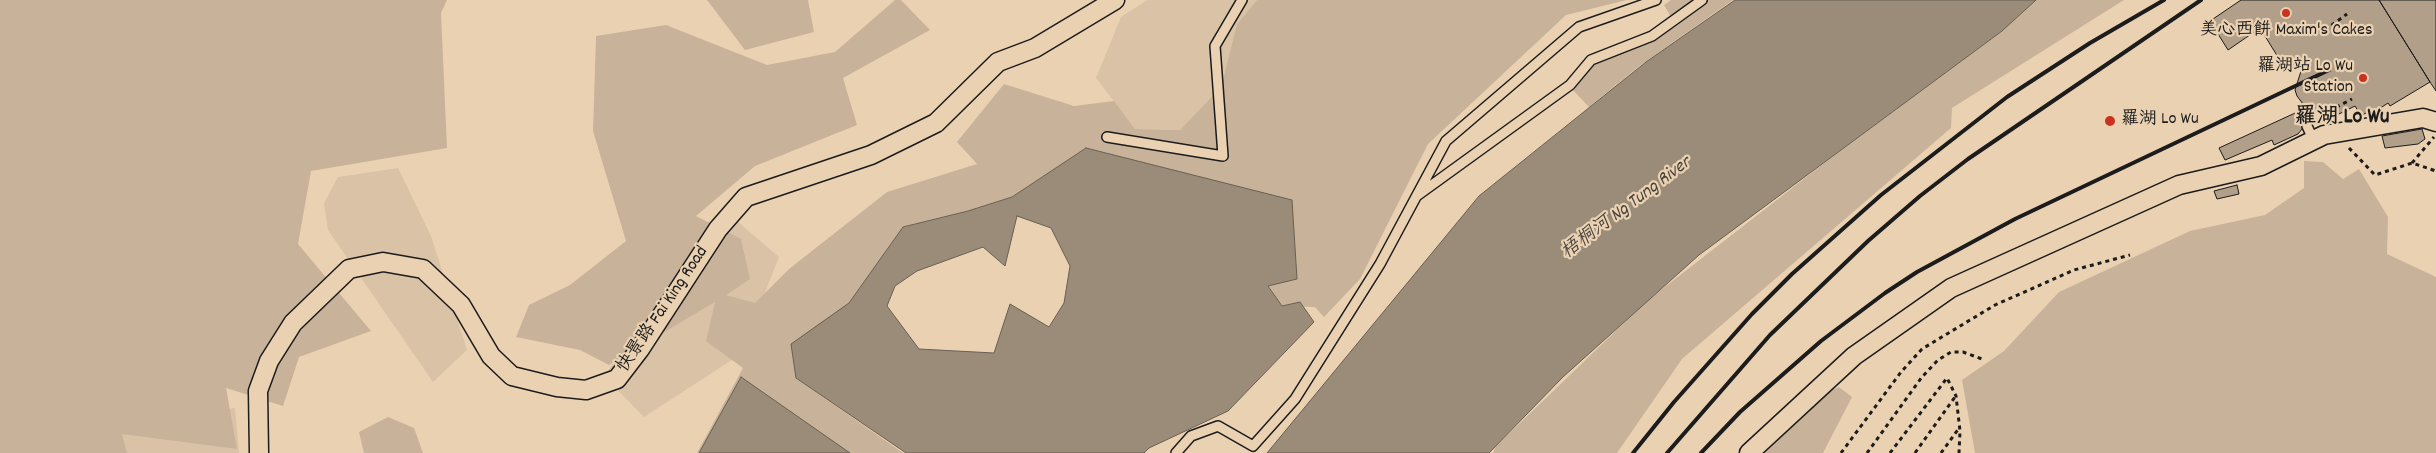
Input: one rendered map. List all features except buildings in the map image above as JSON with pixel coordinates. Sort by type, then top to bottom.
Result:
[{"type":"street","name":"快景路 Fai King Road","points":[[259,453],[258,390],[269,361],[293,323],[349,270],[382,262],[423,269],[461,305],[491,356],[512,376],[558,387],[586,390],[617,380],[640,349],[718,229],[746,197],[871,155],[936,123],[998,62],[1034,48],[1115,0]]},
{"type":"street","points":[[1749,453],[1854,356],[1952,288],[2179,185],[2261,166],[2310,132],[2324,135],[2432,117]]},
{"type":"lane","points":[[1107,136],[1223,156],[1215,46],[1242,0]]},
{"type":"lane","points":[[1245,453],[1295,399],[1380,264],[1446,142],[1579,27],[1656,0]]},
{"type":"lane","points":[[1416,197],[1570,85],[1591,60],[1652,36],[1702,0]]},
{"type":"lane","points":[[1176,453],[1191,436],[1218,426],[1252,446]]},
{"type":"path","points":[[2324,30],[2347,14]]},
{"type":"path","points":[[2329,112],[2352,99]]},
{"type":"path","points":[[2348,147],[2375,175],[2412,163],[2432,142],[2436,132]]},
{"type":"path","points":[[2412,163],[2436,171]]},
{"type":"path","points":[[1841,453],[1901,372],[1922,349],[2004,301],[2074,270],[2130,255]]},
{"type":"path","points":[[1867,453],[1922,377],[1938,360],[1951,352],[1963,352],[1982,359]]},
{"type":"path","points":[[1890,453],[1947,378],[1956,396],[1959,453]]},
{"type":"path","points":[[1915,453],[1956,396]]},
{"type":"path","points":[[1942,453],[1959,428]]},
{"type":"shaded area","points":[[0,0],[447,0],[441,13],[447,148],[311,171],[298,244],[371,331],[299,357],[283,406],[226,388],[237,449],[122,434],[127,453],[0,453]]},
{"type":"shaded area","points":[[707,0],[808,0],[814,32],[745,50]]},
{"type":"shaded area","points":[[895,0],[901,0],[930,30],[843,78],[857,125],[755,166],[696,216],[741,239],[750,279],[726,295],[755,303],[789,269],[887,192],[977,164],[957,142],[1004,84],[1074,106],[1114,101],[1135,129],[1180,130],[1221,87],[1237,24],[1257,0],[1627,0],[1566,15],[1428,144],[1360,279],[1324,317],[1315,307],[1282,306],[1268,285],[1086,148],[1012,197],[968,211],[903,227],[796,378],[903,453],[697,453],[743,368],[706,341],[715,302],[609,365],[580,350],[516,337],[529,305],[570,285],[626,241],[593,131],[596,36],[666,25],[767,65],[835,52]]},
{"type":"shaded area","points":[[1147,0],[1257,0],[1237,24],[1221,87],[1180,130],[1135,129],[1096,78],[1121,17]]},
{"type":"shaded area","points":[[1671,0],[1701,0],[1673,21],[1664,5]]},
{"type":"shaded area","points":[[1706,0],[1733,0],[1638,67],[1589,107],[1571,88],[1591,60],[1659,35]]},
{"type":"shaded area","points":[[2036,0],[2124,0],[1952,108],[1951,128],[1682,359],[1617,453],[1493,453],[1496,446],[1648,300],[1836,154],[2002,31]]},
{"type":"shaded area","points":[[2304,161],[2323,162],[2343,179],[2359,169],[2388,217],[2387,254],[2436,277],[2436,453],[1975,453],[1962,380],[2004,351],[2059,292],[2190,231],[2265,215],[2304,188]]},
{"type":"shaded area","points":[[398,168],[431,236],[467,350],[433,382],[328,230],[324,203],[338,177]]},
{"type":"shaded area","points":[[723,209],[779,257],[741,354],[644,417],[604,376]]},
{"type":"shaded area","points":[[1839,387],[1852,397],[1823,453],[1740,453],[1800,404]]},
{"type":"shaded area","points":[[235,408],[239,453],[25,453],[27,440]]},
{"type":"shaded area","points":[[388,417],[414,428],[423,453],[364,453],[359,432]]},
{"type":"water","name":"梧桐河 Ng Tung River","points":[[1735,0],[2036,0],[2002,31],[1699,255],[1563,377],[1489,453],[1267,453],[1479,196],[1646,62]]},
{"type":"water","points":[[1086,148],[1292,200],[1297,279],[1268,286],[1282,306],[1300,302],[1314,322],[1228,411],[1149,448],[1144,453],[906,453],[796,378],[791,344],[849,303],[903,227],[968,211],[1012,197]],"holes":[[[1017,216],[1051,228],[1070,266],[1064,303],[1049,327],[1010,304],[994,353],[919,349],[887,306],[895,286],[917,271],[983,247],[1005,266]]]},
{"type":"water","points":[[741,377],[850,453],[699,453]]},
{"type":"railway","points":[[1633,453],[1674,402],[1752,314],[1792,274],[1881,195],[2007,97],[2090,43],[2164,0]]},
{"type":"railway","points":[[1667,453],[1770,335],[1868,241],[1920,196],[1968,159],[2201,0]]},
{"type":"railway","points":[[1701,453],[1740,412],[1821,341],[1885,293],[1917,272],[2015,219],[2329,70]]},
{"type":"place","name":"美心西餅 Maxim's Cakes","points":[[2286,13]]},
{"type":"place","name":"羅湖站 Lo Wu Station","points":[[2363,78]]},
{"type":"place","name":"羅湖 Lo Wu","points":[[2110,121]]},
{"type":"district","name":"羅湖 Lo Wu","points":[[2342,119]]}]
